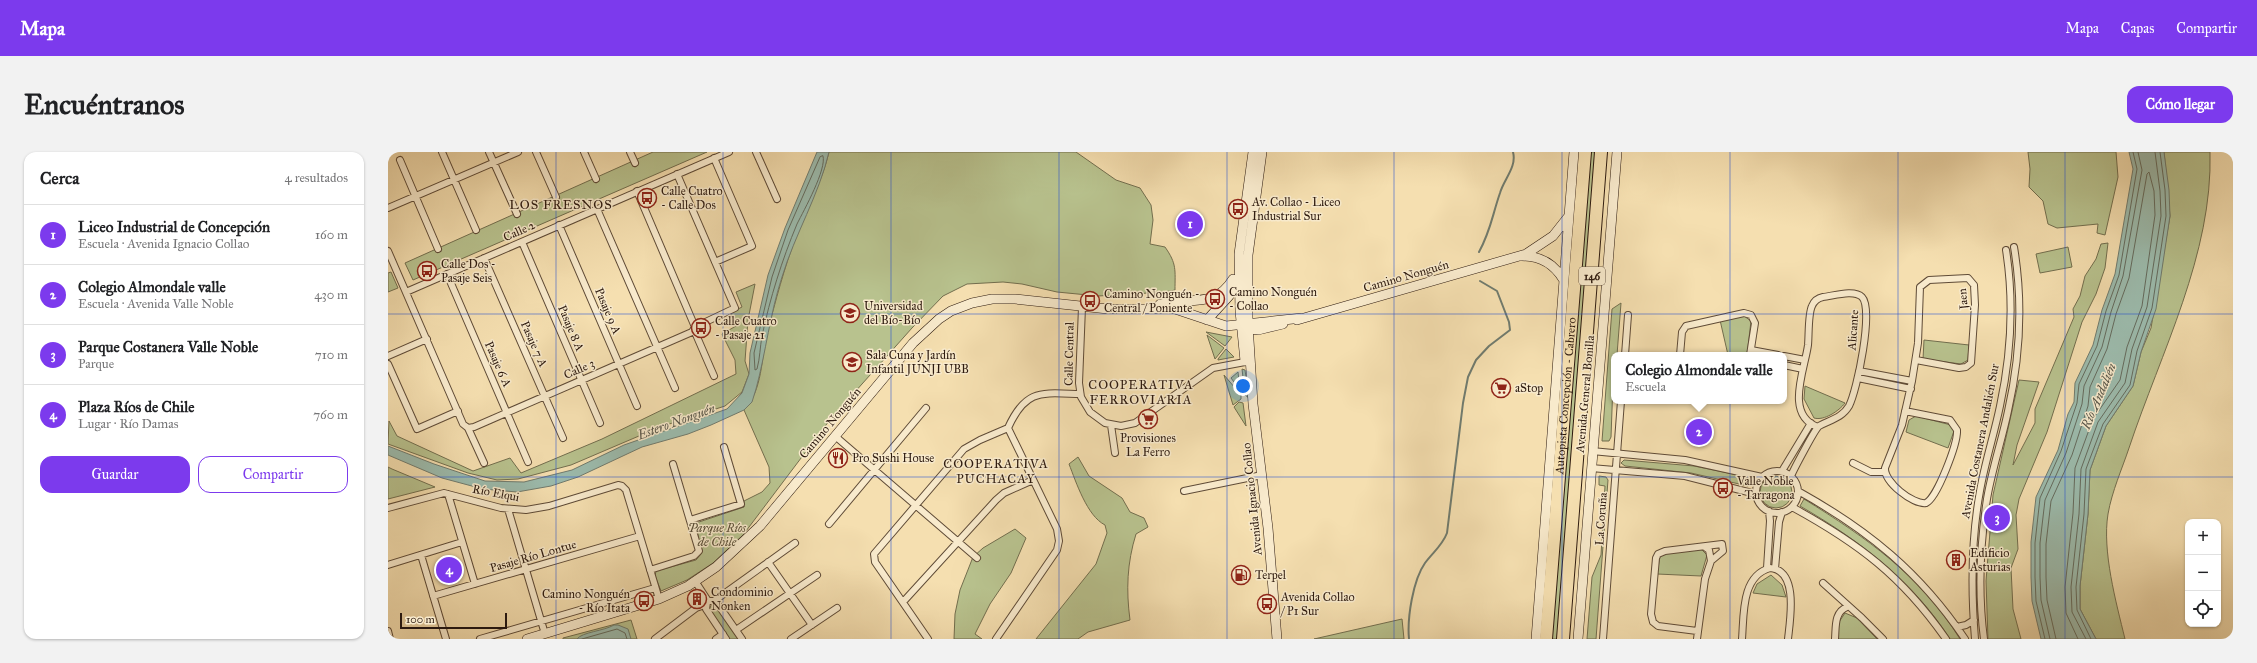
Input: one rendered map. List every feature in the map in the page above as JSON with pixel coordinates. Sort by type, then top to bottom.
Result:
[{"type":"highway","name":"Autopista Concepción - Cabrero","points":[[1546,639],[1585,152]]},
{"type":"highway","name":"Autopista Concepción - Cabrero","points":[[1563,639],[1601,152]]},
{"type":"main road","name":"Avenida Ignacio Collao","points":[[1253,152],[1239,254],[1277,639]]},
{"type":"main road","name":"Avenida Ignacio Collao","points":[[1254,404],[1246,362],[1248,255],[1262,152]]},
{"type":"main road","points":[[1536,639],[1574,152]]},
{"type":"main road","name":"Avenida General Bonilla","points":[[1578,639],[1617,152]]},
{"type":"main road","name":"Camino Nonguén","points":[[527,639],[659,599],[694,581],[725,559],[750,536],[913,343],[939,319],[951,311],[972,303],[1003,299],[1108,309],[1147,308],[1180,310],[1226,326],[1246,327],[1258,330],[1516,257],[1544,244],[1558,231],[1569,216]]},
{"type":"main road","points":[[1207,320],[1229,296],[1239,254]]},
{"type":"main road","name":"Camino Nonguén","points":[[1516,257],[1533,257],[1546,262],[1555,268],[1564,279]]},
{"type":"main road","points":[[1147,308],[1174,302],[1211,299],[1223,293],[1233,279]]},
{"type":"street","points":[[442,152],[476,230]]},
{"type":"street","points":[[490,152],[517,214]]},
{"type":"street","points":[[388,208],[518,152]]},
{"type":"street","points":[[536,152],[556,197]]},
{"type":"street","points":[[584,152],[596,179]]},
{"type":"street","points":[[630,152],[636,163]]},
{"type":"street","name":"Calle 2","points":[[406,292],[728,152]]},
{"type":"street","points":[[756,152],[777,199]]},
{"type":"street","points":[[677,174],[715,262],[752,246],[714,158]]},
{"type":"street","points":[[400,160],[438,249]]},
{"type":"street","points":[[637,191],[714,376]]},
{"type":"street","points":[[596,209],[675,388]]},
{"type":"street","name":"Pasaje 9 A","points":[[559,225],[637,406]]},
{"type":"street","name":"Pasaje 8 A","points":[[522,242],[600,423]]},
{"type":"street","name":"Avenida Costanera Andalién Sur","points":[[1984,639],[1981,592],[1983,534],[1990,484],[2008,411],[2016,362],[2018,297],[2014,247]]},
{"type":"street","points":[[388,250],[463,424],[468,428],[484,463]]},
{"type":"street","name":"Avenida Costanera Andalién Sur","points":[[1975,639],[1972,562],[1974,533],[1980,492],[2000,405],[2007,366],[2010,304],[2008,257],[2006,250]]},
{"type":"street","points":[[2008,257],[2015,256]]},
{"type":"street","name":"Pasaje 7 A","points":[[484,258],[563,438]]},
{"type":"street","name":"Calle 3","points":[[468,428],[474,427],[507,413],[657,347],[735,308],[715,262]]},
{"type":"street","name":"Pasaje 6 A","points":[[447,274],[528,462]]},
{"type":"street","name":"Jaen","points":[[1884,472],[1905,411],[1912,381],[1916,360],[1920,287],[1929,280],[1968,278],[1974,285],[1975,306],[1971,363],[1966,367],[1959,368],[1916,360]]},
{"type":"street","name":"Alicante","points":[[1810,423],[1804,414],[1799,398],[1799,385],[1806,360],[1810,308],[1814,302],[1823,298],[1855,293],[1861,296],[1865,305],[1865,334],[1858,378],[1847,409],[1837,418],[1818,427]]},
{"type":"street","name":"Calle Central","points":[[1082,307],[1080,394],[1090,412],[1099,420],[1111,425]]},
{"type":"street","points":[[1680,352],[1682,332],[1686,326],[1744,313],[1751,316],[1755,323],[1751,352]]},
{"type":"street","points":[[1625,352],[1628,315]]},
{"type":"street","points":[[388,356],[426,339]]},
{"type":"street","points":[[1787,357],[1806,360]]},
{"type":"street","points":[[1115,453],[1111,425],[1126,426],[1138,421],[1217,366],[1246,362]]},
{"type":"street","points":[[388,364],[417,429],[458,411]]},
{"type":"street","points":[[1787,366],[1803,369]]},
{"type":"street","points":[[1859,371],[1912,381]]},
{"type":"street","points":[[1858,378],[1910,389]]},
{"type":"street","points":[[928,639],[875,562],[874,556],[876,550],[968,446],[1008,428],[1021,406],[1036,395],[1042,393],[1080,394]]},
{"type":"street","name":"La Coruña","points":[[1603,639],[1621,404]]},
{"type":"street","points":[[829,524],[926,408]]},
{"type":"street","points":[[1853,463],[1871,472],[1884,472],[1888,481],[1916,502],[1926,503],[1934,497],[1957,433],[1953,422],[1905,411]]},
{"type":"street","points":[[1782,471],[1810,423],[1818,427],[1791,476]]},
{"type":"street","points":[[996,639],[1059,546],[1058,533],[1008,428]]},
{"type":"street","points":[[835,436],[977,558]]},
{"type":"street","points":[[690,520],[740,504],[724,447]]},
{"type":"street","points":[[1592,452],[1685,460],[1762,476],[1774,471],[1782,471],[1791,476],[1798,491],[1843,517],[1889,551],[1930,592],[1965,639]]},
{"type":"street","points":[[650,570],[697,554],[699,550],[673,464]]},
{"type":"street","points":[[1591,468],[1691,477],[1756,494]]},
{"type":"street","points":[[1184,491],[1262,475]]},
{"type":"street","points":[[1762,476],[1757,484],[1756,494],[1760,504],[1769,511],[1782,512],[1792,507],[1796,500],[1798,491]]},
{"type":"street","points":[[903,602],[996,500],[1004,493],[1033,480]]},
{"type":"street","name":"Río Elqui","points":[[388,508],[440,494],[448,494],[508,509],[541,508],[618,485],[622,486],[626,490],[640,536]]},
{"type":"street","points":[[448,494],[475,584]]},
{"type":"street","points":[[1792,507],[1846,538],[1882,565],[1912,595],[1946,639]]},
{"type":"street","points":[[508,509],[545,634]]},
{"type":"street","points":[[1767,568],[1770,524],[1769,511]]},
{"type":"street","points":[[1775,569],[1778,525],[1782,512]]},
{"type":"street","name":"Avenida Costanera Andalién Sur","points":[[1974,533],[1983,534]]},
{"type":"street","points":[[640,536],[659,599]]},
{"type":"street","name":"Pasaje Río Lontue","points":[[433,596],[640,536]]},
{"type":"street","points":[[388,565],[462,542]]},
{"type":"street","points":[[654,639],[696,608],[709,602],[795,543]]},
{"type":"street","points":[[1697,631],[1658,626],[1653,622],[1651,614],[1655,561],[1658,554],[1663,551],[1705,548],[1716,544],[1723,545],[1723,551],[1711,560]]},
{"type":"street","points":[[1696,639],[1700,624],[1706,573],[1711,560],[1710,552],[1705,548]]},
{"type":"street","points":[[421,555],[446,639]]},
{"type":"street","points":[[768,562],[812,625]]},
{"type":"street","points":[[1742,639],[1748,587],[1754,578],[1767,568],[1775,569],[1784,578],[1791,590],[1788,639]]},
{"type":"street","points":[[736,630],[817,575]]},
{"type":"street","points":[[694,581],[709,602],[736,630],[742,639]]},
{"type":"street","points":[[1823,583],[1842,599],[1848,607],[1852,608],[1883,639]]},
{"type":"street","points":[[480,639],[655,588]]},
{"type":"street","points":[[709,602],[725,637],[716,639]]},
{"type":"street","points":[[1835,639],[1837,617],[1842,610],[1848,607]]},
{"type":"street","points":[[792,639],[837,608]]},
{"type":"street","points":[[1957,627],[1966,625],[1974,620]]},
{"type":"street","points":[[388,631],[390,639]]},
{"type":"green space","points":[[653,152],[707,152],[413,280],[405,263]]},
{"type":"green space","name":"Universidad del Bío-Bío","points":[[829,152],[1076,152],[1116,180],[1140,188],[1151,205],[1153,220],[1150,244],[1165,247],[1172,258],[1175,277],[1175,290],[1165,292],[1098,296],[1057,292],[1022,284],[1003,282],[967,284],[943,296],[912,328],[829,421],[743,535],[713,563],[687,580],[661,591],[655,576],[656,571],[696,560],[701,554],[696,523],[744,507],[744,501],[762,492],[770,483],[769,467],[744,410],[755,393],[758,383],[767,333],[780,284],[800,226],[814,195]]},
{"type":"green space","points":[[1589,152],[1595,152],[1557,639],[1551,639]]},
{"type":"green space","points":[[2028,152],[2116,152],[2118,177],[2105,235],[2097,233],[2098,224],[2057,228],[2048,224],[2043,201],[2029,187],[2030,169]]},
{"type":"green space","points":[[2164,152],[2210,152],[2209,190],[2203,228],[2183,302],[2117,480],[2108,514],[2108,560],[2125,639],[2096,639],[2080,609],[2080,586],[2088,514],[2090,470],[2106,426],[2133,386],[2141,352],[2151,328],[2170,216]]},
{"type":"green space","points":[[2108,243],[2105,268],[2096,294],[2082,322],[2047,432],[2019,499],[2016,515],[2018,549],[2011,568],[2013,609],[2021,639],[1988,639],[1986,581],[1993,495],[2019,380],[2039,382],[2017,445],[2013,465],[2035,423],[2035,409],[2074,317],[2073,309],[2080,296],[2085,276],[2096,259],[2101,244]]},
{"type":"green space","points":[[2068,247],[2072,267],[2040,273],[2036,254]]},
{"type":"green space","points":[[391,272],[398,288],[388,292],[388,273]]},
{"type":"green space","points":[[755,284],[748,320],[745,361],[749,374],[742,392],[725,406],[660,427],[571,465],[518,479],[497,480],[468,473],[388,444],[389,421],[397,436],[473,471],[510,458],[521,473],[602,439],[736,374],[735,360],[722,334],[736,326],[730,313],[742,307],[736,292]]},
{"type":"green space","points":[[1621,303],[1617,352],[1611,352],[1611,404],[1612,404],[1611,437],[1609,441],[1602,441],[1612,309]]},
{"type":"green space","points":[[1744,316],[1751,321],[1747,352],[1727,352],[1720,320]]},
{"type":"green space","points":[[1206,332],[1232,337],[1225,346]]},
{"type":"green space","points":[[1207,335],[1224,348],[1215,359]]},
{"type":"green space","points":[[1924,340],[1969,345],[1968,360],[1961,364],[1923,359]]},
{"type":"green space","points":[[1226,349],[1234,357],[1218,360],[1218,359]]},
{"type":"green space","points":[[1242,369],[1245,370],[1249,398],[1245,395]]},
{"type":"green space","points":[[1238,372],[1240,390],[1231,378]]},
{"type":"green space","points":[[1224,375],[1241,395],[1241,399],[1233,405]]},
{"type":"green space","points":[[1805,386],[1845,403],[1827,417],[1818,419],[1814,418],[1804,399]]},
{"type":"green space","points":[[1239,402],[1243,403],[1246,426],[1234,407]]},
{"type":"green space","points":[[1916,416],[1951,425],[1954,431],[1948,448],[1906,432],[1909,420]]},
{"type":"green space","points":[[1078,457],[1089,476],[1122,498],[1130,512],[1144,518],[1148,527],[1136,534],[1131,555],[1128,577],[1130,620],[1088,632],[1078,639],[1036,639],[1096,564],[1107,533],[1105,525],[1093,514],[1083,498],[1069,464]]},
{"type":"green space","points":[[1624,460],[1694,466],[1748,477],[1752,481],[1748,486],[1691,473],[1625,466],[1621,463]]},
{"type":"green space","points":[[388,467],[392,469],[435,487],[388,499]]},
{"type":"green space","points":[[1599,476],[1606,477],[1608,480],[1596,639],[1587,639],[1592,577],[1601,555],[1605,486],[1599,485]]},
{"type":"green space","points":[[1773,476],[1779,476],[1789,483],[1792,492],[1791,498],[1785,505],[1779,508],[1773,508],[1763,501],[1760,495],[1760,489],[1767,479]]},
{"type":"green space","points":[[1804,499],[1849,528],[1891,560],[1910,577],[1928,596],[1960,639],[1950,639],[1935,618],[1902,580],[1864,548],[1822,519],[1800,506]]},
{"type":"green space","points":[[1015,529],[1026,538],[1011,573],[990,604],[975,634],[982,639],[954,639],[955,614],[960,590],[973,557],[983,548]]},
{"type":"green space","points":[[1698,549],[1702,550],[1707,555],[1701,576],[1657,574],[1660,556],[1665,553]]},
{"type":"green space","points":[[1771,575],[1782,585],[1786,597],[1753,593],[1757,584]]},
{"type":"green space","points":[[713,603],[739,639],[729,639],[709,609]]},
{"type":"green space","points":[[1845,613],[1857,618],[1877,639],[1837,639],[1839,622]]},
{"type":"green space","points":[[1402,619],[1404,639],[1314,639]]},
{"type":"green space","points":[[631,620],[637,639],[563,639],[563,638]]},
{"type":"water","points":[[817,152],[829,152],[825,168],[787,261],[774,304],[756,389],[752,402],[744,410],[688,434],[642,447],[578,477],[551,486],[517,492],[483,489],[442,478],[388,455],[388,446],[434,464],[485,481],[524,482],[572,470],[624,445],[727,409],[742,393],[749,374],[750,353],[768,275],[785,228]]},
{"type":"water","name":"Río Andalién","points":[[2129,152],[2164,152],[2169,190],[2170,216],[2156,309],[2141,352],[2133,386],[2106,426],[2090,470],[2088,514],[2080,586],[2080,609],[2096,639],[2041,639],[2032,601],[2031,577],[2031,542],[2036,497],[2058,450],[2068,414],[2074,402],[2075,383],[2093,345],[2102,310],[2115,274],[2133,169]]},
{"type":"water","points":[[614,625],[628,629],[631,639],[577,639],[583,635]]},
{"type":"waterway","points":[[1479,252],[1489,230],[1502,188],[1512,168],[1514,157],[1513,152]]},
{"type":"waterway","points":[[1409,639],[1410,610],[1417,579],[1425,563],[1440,545],[1447,533],[1463,403],[1468,377],[1476,360],[1489,346],[1510,330],[1509,322],[1497,291],[1480,281]]},
{"type":"place","name":"Calle Cuatro - Calle Dos","points":[[647,198]]},
{"type":"place","name":"Av. Collao - Liceo Industrial Sur","points":[[1238,209]]},
{"type":"place","name":"Liceo Industrial de Concepción","points":[[1190,224]]},
{"type":"place","name":"Calle Dos - Pasaje Seis","points":[[427,271]]},
{"type":"place","name":"Camino Nonguén - Collao","points":[[1215,299]]},
{"type":"place","name":"Camino Nonguén - Central / Poniente","points":[[1090,301]]},
{"type":"place","name":"Universidad del Bío-Bío","points":[[850,313]]},
{"type":"place","name":"Calle Cuatro - Pasaje 21","points":[[701,328]]},
{"type":"place","name":"Sala Cuna y Jardín Infantil JUNJI UBB","points":[[852,362]]},
{"type":"place","name":"aStop","points":[[1501,388]]},
{"type":"place","name":"Provisiones La Ferro","points":[[1148,419]]},
{"type":"place","name":"Colegio Almondale valle","points":[[1699,432]]},
{"type":"place","name":"Pro Sushi House","points":[[838,458]]},
{"type":"place","name":"Valle Noble - Tarragona","points":[[1723,488]]},
{"type":"place","name":"Parque Costanera Valle Noble","points":[[1997,518]]},
{"type":"place","name":"Edificio Asturias","points":[[1956,560]]},
{"type":"place","name":"Plaza Ríos de Chile","points":[[449,570]]},
{"type":"place","name":"Terpel","points":[[1241,575]]},
{"type":"place","name":"Condominio Nonken","points":[[697,599]]},
{"type":"place","name":"Camino Nonguén - Río Itata","points":[[644,601]]},
{"type":"place","name":"Avenida Collao / P1 Sur","points":[[1267,604]]},
{"type":"district","name":"LOS FRESNOS","points":[[561,204]]},
{"type":"district","name":"COOPERATIVA FERROVIARIA","points":[[1141,392]]},
{"type":"district","name":"COOPERATIVA PUCHACAY","points":[[996,470]]},
{"type":"water label","name":"Estero Nonguén","points":[[676,421]]},
{"type":"park label","name":"Parque Ríos de Chile","points":[[717,535]]}]
